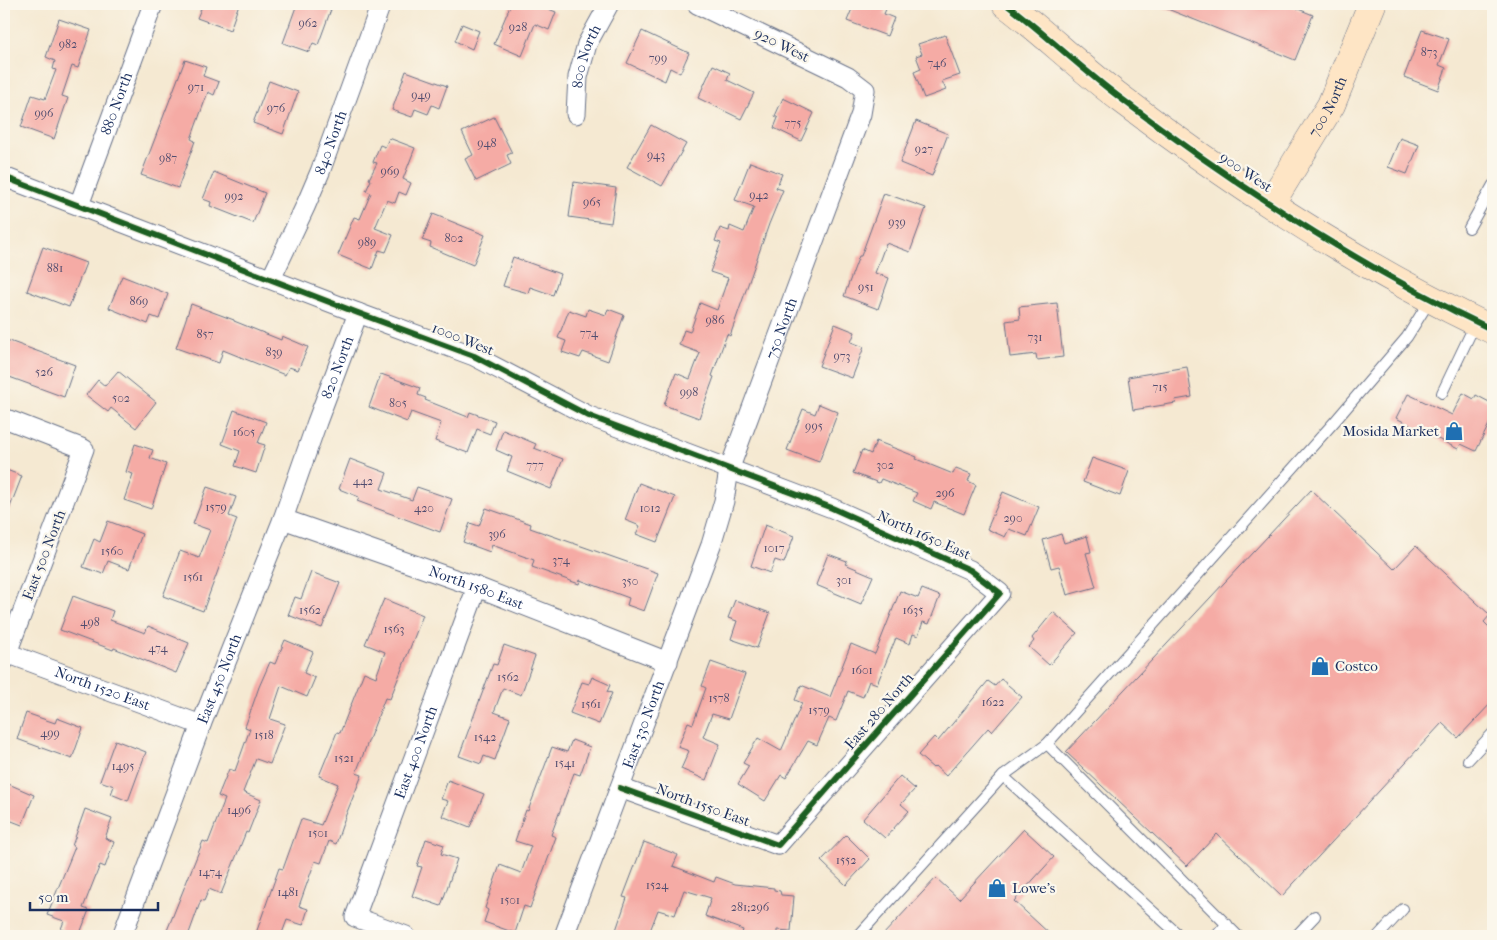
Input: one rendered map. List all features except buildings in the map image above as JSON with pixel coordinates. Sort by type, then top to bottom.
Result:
[{"type":"street","name":"880 North","points":[[79,205],[153,4]]},
{"type":"street","name":"840 North","points":[[271,279],[320,172],[381,4]]},
{"type":"street","name":"800 North","points":[[576,114],[578,77],[588,44],[609,4]]},
{"type":"street","name":"920 West","points":[[697,4],[848,77],[865,90]]},
{"type":"street","name":"900 West","points":[[1006,4],[1122,100],[1212,164],[1328,240],[1396,281],[1485,326]]},
{"type":"street","name":"700 North","points":[[1271,203],[1331,105],[1372,4]]},
{"type":"street","name":"750 North","points":[[703,568],[717,530],[730,470],[861,114],[865,90]]},
{"type":"street","name":"1000 West","points":[[4,177],[474,356],[589,416],[832,508]]},
{"type":"street","name":"820 North","points":[[317,422],[358,313]]},
{"type":"street","name":"East 500 North","points":[[4,418],[84,449],[5,656]]},
{"type":"street","name":"East 450 North","points":[[122,936],[201,725],[283,519],[317,422]]},
{"type":"street","name":"North 1650 East","points":[[832,508],[970,570],[1000,593]]},
{"type":"street","name":"North 1580 East","points":[[283,519],[477,587],[668,662]]},
{"type":"street","name":"East 330 North","points":[[564,936],[703,568]]},
{"type":"street","name":"East 400 North","points":[[406,936],[355,917],[477,587]]},
{"type":"street","name":"East 280 North","points":[[778,845],[1000,593]]},
{"type":"street","name":"North 1520 East","points":[[5,656],[201,725]]},
{"type":"street","name":"North 1550 East","points":[[620,788],[778,845]]},
{"type":"lane","points":[[1469,228],[1493,185]]},
{"type":"lane","points":[[858,936],[1003,776],[1047,744],[1336,420],[1407,337],[1431,299]]},
{"type":"lane","points":[[1442,393],[1485,326]]},
{"type":"lane","points":[[1468,760],[1493,733]]},
{"type":"lane","points":[[1047,744],[1238,936]]},
{"type":"lane","points":[[1003,776],[1180,936]]},
{"type":"lane","points":[[1378,936],[1403,909]]},
{"type":"lane","points":[[1296,936],[1316,916]]},
{"type":"lane","points":[[1216,936],[1226,924]]},
{"type":"cycle path","points":[[1006,4],[1108,88],[1167,133],[1257,195],[1302,225],[1396,280],[1493,330]]},
{"type":"cycle path","points":[[4,177],[474,356],[589,416],[832,508],[970,570],[1000,593],[778,845],[620,788]]},
{"type":"place","name":"Mosida Market","points":[[1454,431]]},
{"type":"place","name":"Costco","points":[[1320,666]]},
{"type":"place","name":"Lowe's","points":[[997,888]]}]
